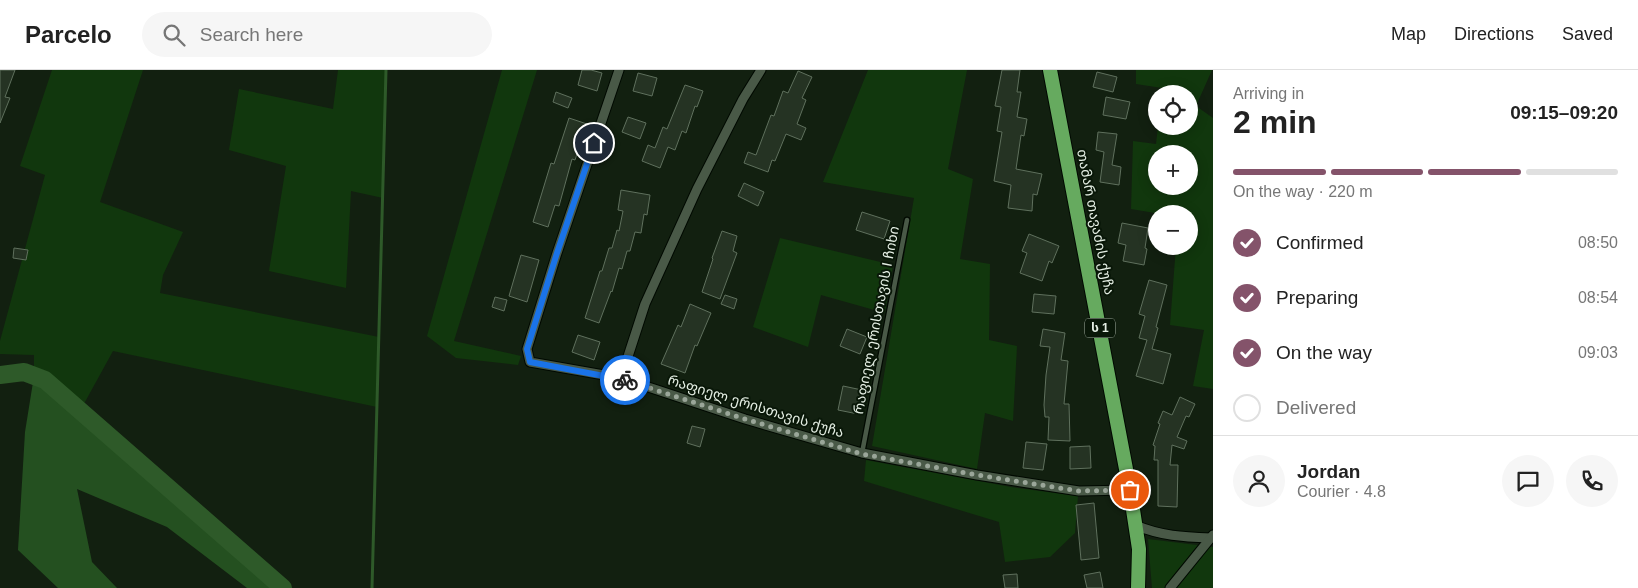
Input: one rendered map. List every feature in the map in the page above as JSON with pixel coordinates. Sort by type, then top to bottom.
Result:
[{"type":"highway","name":"თამარ თავაძის ქუჩა","points":[[1050,70],[1136,525],[1139,548],[1138,588]]},
{"type":"street","name":"რაფიელ ერისთავის ქუჩა","points":[[619,70],[557,253],[527,349],[530,362],[621,378],[745,419],[862,454],[1079,491],[1130,490]]},
{"type":"street","points":[[621,378],[653,286],[743,99],[761,70]]},
{"type":"street","points":[[1136,525],[1153,532],[1171,536],[1212,537]]},
{"type":"street","points":[[1170,588],[1212,537]]},
{"type":"lane","name":"რაფიელ ერისთავის I ჩიხი","points":[[862,454],[907,220]]},
{"type":"green space","points":[[52,70],[143,70],[100,202],[183,232],[163,275],[160,293],[379,337],[377,407],[113,351],[80,411],[45,380],[34,376],[34,355],[0,354],[0,341],[45,175],[20,166]]},
{"type":"green space","points":[[338,70],[386,70],[383,198],[351,191],[346,288],[269,271],[286,166],[229,150],[239,89],[333,109]]},
{"type":"green space","points":[[502,70],[537,70],[454,341],[521,356],[518,365],[456,358],[427,336]]},
{"type":"green space","points":[[868,70],[967,70],[948,169],[973,179],[960,259],[990,264],[989,340],[1017,346],[1013,421],[985,413],[977,469],[872,446],[914,198],[823,182]]},
{"type":"green space","points":[[1136,70],[1212,70],[1198,102],[1198,85],[1148,86],[1136,84]]},
{"type":"green space","points":[[1198,107],[1213,118],[1213,389],[1193,386],[1204,330],[1170,325],[1175,255],[1198,255],[1198,205],[1148,205],[1148,212],[1131,209],[1133,141],[1156,144],[1157,135],[1198,135]]},
{"type":"green space","points":[[780,238],[893,265],[885,313],[821,295],[808,347],[753,327]]},
{"type":"green space","points":[[34,376],[45,380],[283,588],[247,588],[167,527],[77,489],[92,562],[117,588],[58,588],[18,550],[25,432]]},
{"type":"green space","points":[[866,460],[1011,487],[1078,496],[1075,533],[1050,557],[1005,562],[999,522],[864,481]]},
{"type":"green space","points":[[1148,539],[1213,547],[1213,588],[1152,588]]},
{"type":"building","points":[[0,70],[15,70],[5,97],[10,98],[0,123]]},
{"type":"building","points":[[582,70],[602,73],[597,91],[578,85]]},
{"type":"building","points":[[1002,70],[1020,70],[1017,92],[1021,92],[1017,117],[1027,119],[1024,136],[1021,135],[1016,169],[1042,174],[1037,195],[1033,194],[1032,211],[1008,208],[1011,185],[994,181],[1002,132],[997,131],[1001,107],[995,106]]},
{"type":"building","points":[[798,71],[812,77],[802,98],[806,100],[797,124],[806,128],[801,140],[786,134],[775,161],[772,160],[768,172],[744,163],[748,152],[756,155],[771,115],[774,116],[783,91],[788,93]]},
{"type":"building","points":[[1097,72],[1117,77],[1113,92],[1093,87]]},
{"type":"building","points":[[638,73],[657,78],[652,96],[633,91]]},
{"type":"building","points":[[685,85],[703,91],[697,107],[695,106],[686,133],[682,131],[675,150],[668,147],[660,168],[642,161],[648,145],[655,148],[663,127],[667,129]]},
{"type":"building","points":[[556,92],[572,98],[568,108],[553,102]]},
{"type":"building","points":[[1106,97],[1130,102],[1126,119],[1103,115]]},
{"type":"building","points":[[628,117],[646,123],[640,139],[622,132]]},
{"type":"building","points":[[569,118],[587,124],[575,160],[572,159],[559,206],[555,205],[548,227],[533,222],[551,163],[554,164]]},
{"type":"building","points":[[1098,132],[1117,134],[1112,165],[1121,167],[1119,185],[1100,182],[1104,152],[1096,150]]},
{"type":"building","points":[[744,183],[764,192],[758,206],[738,196]]},
{"type":"building","points":[[621,190],[650,195],[647,215],[644,214],[641,233],[635,232],[630,251],[627,251],[622,269],[619,268],[612,292],[599,323],[585,318],[600,271],[602,271],[609,248],[612,248],[617,230],[619,231],[623,211],[618,210]]},
{"type":"building","points":[[862,212],[890,221],[884,239],[856,230]]},
{"type":"building","points":[[1122,223],[1148,228],[1144,265],[1123,261],[1126,245],[1118,243]]},
{"type":"building","points":[[722,231],[737,236],[733,251],[737,253],[720,299],[702,292]]},
{"type":"building","points":[[1029,234],[1059,246],[1052,263],[1049,261],[1042,281],[1020,273],[1027,253],[1022,251]]},
{"type":"building","points":[[14,248],[28,250],[26,260],[13,258]]},
{"type":"building","points":[[521,255],[539,260],[527,302],[509,296]]},
{"type":"building","points":[[1149,280],[1167,285],[1152,349],[1171,354],[1163,384],[1136,376],[1147,340],[1139,338],[1145,316],[1139,314]]},
{"type":"building","points":[[1034,294],[1056,296],[1054,314],[1032,312]]},
{"type":"building","points":[[725,295],[737,299],[734,309],[721,304]]},
{"type":"building","points":[[495,297],[507,300],[504,311],[492,307]]},
{"type":"building","points":[[690,304],[711,313],[697,346],[695,345],[685,373],[661,364],[678,325],[681,327]]},
{"type":"building","points":[[847,329],[867,337],[860,354],[840,346]]},
{"type":"building","points":[[1043,329],[1065,333],[1061,360],[1068,361],[1064,404],[1069,404],[1070,441],[1048,440],[1049,417],[1045,417],[1044,405],[1050,347],[1040,346]]},
{"type":"building","points":[[578,335],[600,342],[594,360],[572,352]]},
{"type":"building","points":[[843,386],[862,390],[858,414],[838,410]]},
{"type":"building","points":[[1180,397],[1195,404],[1189,417],[1186,416],[1177,437],[1187,441],[1184,449],[1172,445],[1170,465],[1178,465],[1177,507],[1158,506],[1158,460],[1154,460],[1155,446],[1153,445],[1163,411],[1172,415]]},
{"type":"building","points":[[692,426],[705,429],[700,447],[687,443]]},
{"type":"building","points":[[1026,442],[1047,444],[1043,470],[1023,468]]},
{"type":"building","points":[[1090,446],[1091,468],[1070,469],[1070,447]]},
{"type":"building","points":[[1094,503],[1099,558],[1081,560],[1076,505]]},
{"type":"building","points":[[1100,572],[1103,588],[1087,588],[1084,575]]},
{"type":"building","points":[[1017,574],[1018,588],[1005,588],[1003,575]]},
{"type":"waterway","points":[[372,588],[386,70]]},
{"type":"waterway","points":[[0,375],[24,372],[45,380],[283,588]]},
{"type":"way so far","points":[[625,380],[862,454],[1079,491],[1130,490]]},
{"type":"route","points":[[594,143],[527,349],[530,362],[625,380]]}]
